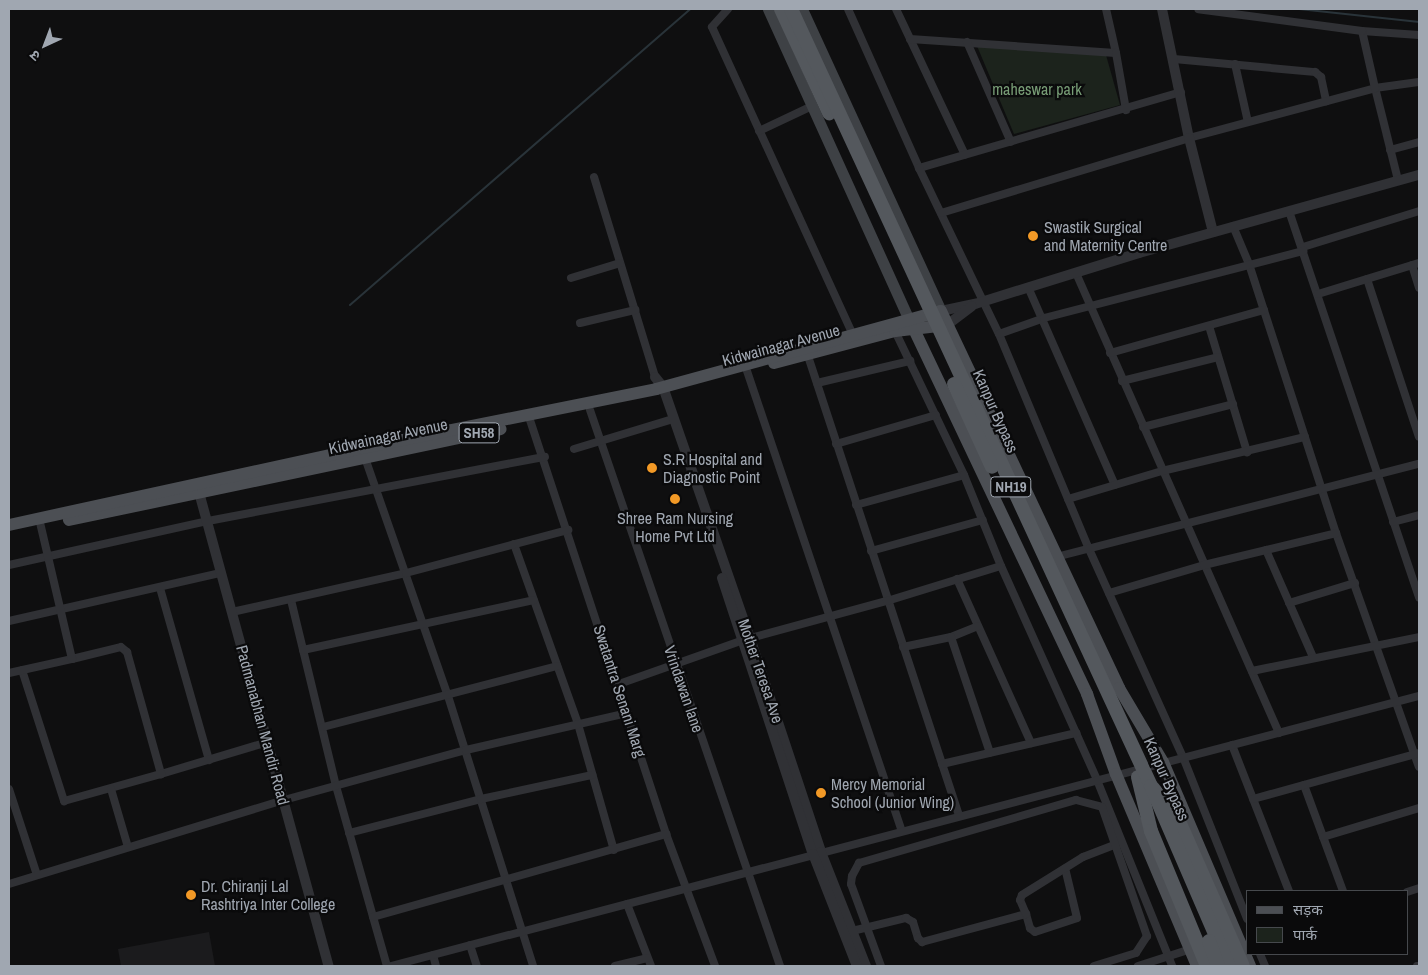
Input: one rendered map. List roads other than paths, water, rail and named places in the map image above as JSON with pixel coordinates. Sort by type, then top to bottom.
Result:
[{"type":"highway","name":"Kanpur Bypass","points":[[781,9],[1138,778],[1218,966]]},
{"type":"highway","name":"Kanpur Bypass","points":[[791,9],[1151,786],[1229,966]]},
{"type":"highway","points":[[1138,778],[1151,831],[1207,966]]},
{"type":"highway","points":[[1151,786],[1179,822],[1243,966]]},
{"type":"main road","points":[[768,9],[911,323],[1088,694],[1116,774],[1197,966]]},
{"type":"main road","points":[[802,9],[940,311],[1056,557],[1119,688],[1163,762],[1242,936],[1246,951]]},
{"type":"main road","name":"Kidwainagar Avenue","points":[[530,418],[590,410],[806,350],[894,331],[940,311]]},
{"type":"main road","name":"Kidwainagar Avenue","points":[[9,532],[40,522],[747,371],[852,333],[911,323],[947,325]]},
{"type":"main road","name":"Kidwainagar Avenue","points":[[9,525],[40,522]]},
{"type":"street","points":[[728,9],[712,27],[852,333]]},
{"type":"street","points":[[848,9],[918,168],[941,213],[978,303],[999,334],[1089,549],[1184,758],[1246,917]]},
{"type":"street","points":[[896,9],[965,156]]},
{"type":"street","points":[[1106,9],[1126,110]]},
{"type":"street","points":[[1162,9],[1181,92],[1189,138],[1213,232]]},
{"type":"street","points":[[1198,9],[1271,14],[1362,31],[1418,35],[1419,43]]},
{"type":"street","points":[[1362,31],[1398,180]]},
{"type":"street","points":[[910,38],[1116,52]]},
{"type":"street","points":[[967,42],[1012,142]]},
{"type":"street","points":[[1174,59],[1318,73],[1326,101]]},
{"type":"street","points":[[1235,64],[1248,122]]},
{"type":"street","points":[[941,213],[1189,138],[1375,88],[1419,82]]},
{"type":"street","points":[[918,168],[1126,110],[1181,92]]},
{"type":"street","points":[[759,131],[812,106]]},
{"type":"street","points":[[1390,150],[1419,142]]},
{"type":"street","points":[[940,311],[978,303],[1233,226],[1419,175]]},
{"type":"street","points":[[594,177],[670,420],[747,639],[817,853],[848,932],[866,966]]},
{"type":"street","points":[[1289,211],[1304,249],[1376,475],[1419,598]]},
{"type":"street","points":[[999,334],[1044,318],[1304,249],[1419,211]]},
{"type":"street","points":[[1233,226],[1249,264],[1336,533],[1356,583],[1377,647],[1417,754],[1419,767]]},
{"type":"street","points":[[571,278],[620,263]]},
{"type":"street","points":[[1318,294],[1415,264],[1419,288]]},
{"type":"street","points":[[1076,273],[1122,381],[1280,733]]},
{"type":"street","points":[[1366,279],[1415,412],[1419,437]]},
{"type":"street","points":[[1028,287],[1044,318],[1115,485]]},
{"type":"street","points":[[947,325],[978,303]]},
{"type":"street","points":[[580,324],[635,310]]},
{"type":"street","points":[[1110,353],[1264,310]]},
{"type":"street","points":[[1209,326],[1248,452]]},
{"type":"street","points":[[894,331],[964,475],[1001,566],[1098,780],[1172,966]]},
{"type":"street","points":[[806,350],[887,601],[960,816]]},
{"type":"street","points":[[1122,381],[1218,357]]},
{"type":"street","points":[[817,384],[910,361]]},
{"type":"street","points":[[747,371],[902,831]]},
{"type":"street","points":[[1143,427],[1233,404]]},
{"type":"street","name":"Vrindawan lane","points":[[590,410],[746,872],[780,966]]},
{"type":"street","points":[[836,444],[936,415]]},
{"type":"street","name":"Swatantra Senani Marg","points":[[530,418],[666,834],[715,966]]},
{"type":"street","points":[[574,449],[670,420]]},
{"type":"street","points":[[1068,499],[1162,471],[1305,437]]},
{"type":"street","points":[[363,453],[466,750],[533,966]]},
{"type":"street","points":[[9,565],[208,521],[544,457]]},
{"type":"street","points":[[1056,557],[1419,464]]},
{"type":"street","points":[[856,505],[964,475]]},
{"type":"street","name":"Padmanabhan Mandir Road","points":[[197,488],[208,521],[329,966]]},
{"type":"street","points":[[1393,522],[1419,515]]},
{"type":"street","points":[[871,551],[983,520]]},
{"type":"street","points":[[40,522],[50,557],[72,659]]},
{"type":"street","points":[[232,612],[406,573],[568,530]]},
{"type":"street","points":[[1110,594],[1204,565],[1336,533]]},
{"type":"street","points":[[514,544],[578,724],[614,850]]},
{"type":"street","points":[[1266,550],[1313,657]]},
{"type":"street","points":[[618,684],[747,639],[887,601],[1001,566]]},
{"type":"street","points":[[9,621],[62,612],[222,573]]},
{"type":"street","points":[[957,579],[1031,744]]},
{"type":"street","points":[[1289,603],[1356,583]]},
{"type":"street","points":[[160,588],[209,760]]},
{"type":"street","points":[[291,600],[336,786],[387,966]]},
{"type":"street","points":[[303,650],[534,600]]},
{"type":"street","points":[[903,647],[951,637],[978,626]]},
{"type":"street","points":[[951,637],[990,753]]},
{"type":"street","points":[[1252,671],[1313,657],[1377,647],[1419,637]]},
{"type":"street","points":[[9,673],[121,647],[126,650],[161,774]]},
{"type":"street","points":[[323,727],[448,696],[557,666]]},
{"type":"street","points":[[22,670],[62,799],[68,802],[268,742]]},
{"type":"street","points":[[391,966],[1116,774],[1398,703],[1419,696]]},
{"type":"street","points":[[9,884],[284,800],[466,750],[628,713]]},
{"type":"street","points":[[942,764],[1076,733]]},
{"type":"street","points":[[1232,745],[1289,890]]},
{"type":"street","points":[[1253,799],[1417,754]]},
{"type":"street","points":[[349,833],[481,799],[592,775]]},
{"type":"street","points":[[1304,785],[1343,890]]},
{"type":"street","points":[[9,789],[37,875]]},
{"type":"street","points":[[111,789],[128,847]]},
{"type":"street","points":[[881,966],[851,884],[852,876],[864,860],[1076,800],[1102,807],[1147,936],[1136,953],[1094,966]]},
{"type":"street","points":[[1323,837],[1419,808]]},
{"type":"street","points":[[373,916],[507,881],[666,834]]},
{"type":"street","points":[[1065,868],[1077,918],[1035,932],[1031,930],[1020,900],[1022,895],[1065,868],[1115,845]]},
{"type":"street","points":[[627,904],[650,966]]},
{"type":"street","points":[[848,932],[908,919],[922,942],[1026,914]]},
{"type":"street","points":[[848,932],[857,966]]},
{"type":"street","points":[[470,945],[477,966]]},
{"type":"street","points":[[1138,966],[1190,949]]},
{"type":"street","points":[[433,955],[436,966]]},
{"type":"street","points":[[615,966],[647,958]]},
{"type":"waterway","points":[[350,305],[690,9]]},
{"type":"waterway","points":[[1299,9],[1419,22]]},
{"type":"place","name":"Swastik Surgical and Maternity Centre","points":[[1033,236]]},
{"type":"place","name":"S.R Hospital and Diagnostic Point","points":[[652,468]]},
{"type":"place","name":"Shree Ram Nursing Home Pvt Ltd","points":[[675,499]]},
{"type":"place","name":"Mercy Memorial School (Junior Wing)","points":[[821,793]]},
{"type":"place","name":"Dr. Chiranji Lal Rashtriya Inter College","points":[[191,895]]},
{"type":"park label","name":"maheswar park","points":[[1037,89]]}]
